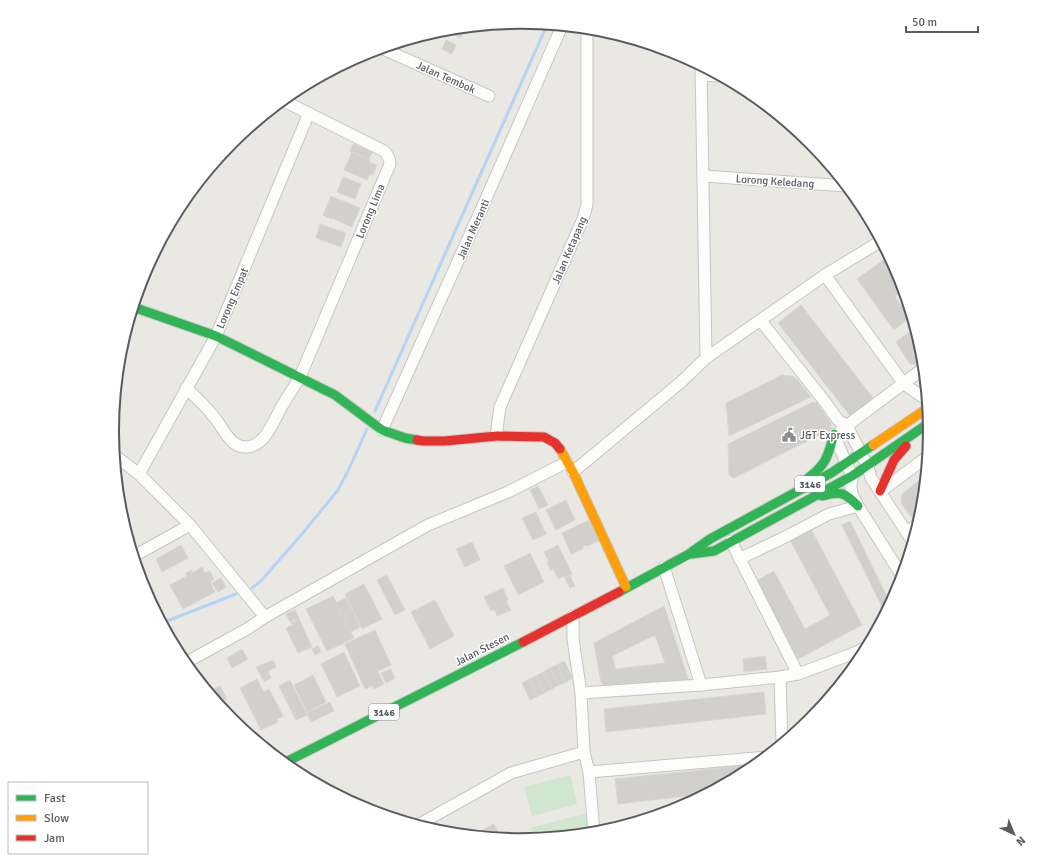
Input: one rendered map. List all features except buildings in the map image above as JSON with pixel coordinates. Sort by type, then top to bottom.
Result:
[{"type":"main road","points":[[138,309],[216,336],[335,395],[382,430],[405,438],[423,441],[445,441],[497,436],[544,437],[549,439],[555,443],[562,452],[573,472],[626,587]]},
{"type":"main road","name":"3146","points":[[689,554],[710,539],[831,473],[922,412]]},
{"type":"main road","name":"3146","points":[[689,554],[714,551],[868,467],[923,428]]},
{"type":"main road","points":[[880,491],[894,460],[906,446],[923,433]]},
{"type":"main road","points":[[758,512],[823,466],[829,454],[834,434]]},
{"type":"main road","points":[[812,498],[839,492],[845,494],[858,506]]},
{"type":"main road","name":"Jalan Stesen","points":[[291,760],[573,616],[689,554]]},
{"type":"street","name":"Jalan Meranti","points":[[382,430],[560,31]]},
{"type":"street","name":"Jalan Ketapang","points":[[497,436],[500,407],[583,219],[587,205],[587,35]]},
{"type":"street","name":"Jalan Tembok","points":[[389,51],[489,96]]},
{"type":"street","points":[[701,71],[706,358]]},
{"type":"street","name":"Lorong Lima","points":[[186,388],[214,416],[227,436],[235,444],[242,447],[250,447],[259,443],[265,436],[300,377],[390,164],[390,159],[384,151],[289,103]]},
{"type":"street","name":"Lorong Empat","points":[[138,474],[216,336],[309,113]]},
{"type":"street","name":"Lorong Keledang","points":[[704,176],[840,186]]},
{"type":"street","points":[[573,472],[681,382],[706,358],[825,275],[877,244]]},
{"type":"street","points":[[825,275],[904,384],[921,396]]},
{"type":"street","points":[[761,320],[842,423],[861,453],[868,467],[871,478],[909,535]]},
{"type":"street","points":[[898,570],[858,506],[851,490],[852,476],[834,434],[842,423],[904,384],[919,372]]},
{"type":"street","points":[[120,460],[138,474],[190,525],[265,617]]},
{"type":"street","points":[[880,491],[922,461]]},
{"type":"street","points":[[191,660],[248,629],[265,617],[428,526],[508,492],[567,462]]},
{"type":"street","points":[[739,559],[829,514],[858,506]]},
{"type":"street","points":[[138,554],[190,525]]},
{"type":"street","points":[[731,541],[798,674]]},
{"type":"street","points":[[664,568],[702,685]]},
{"type":"street","points":[[573,616],[573,639],[581,693],[584,752],[589,772],[593,826]]},
{"type":"street","points":[[581,693],[702,685],[780,677],[798,674],[856,652]]},
{"type":"street","points":[[780,677],[782,737]]},
{"type":"street","points":[[425,821],[511,773],[584,752]]},
{"type":"street","points":[[589,772],[754,758]]},
{"type":"green space","points":[[570,775],[577,804],[532,816],[524,787]]},
{"type":"green space","points":[[595,811],[596,826],[573,830],[532,833],[530,828]]},
{"type":"waterway","points":[[375,411],[545,30]]},
{"type":"waterway","points":[[252,588],[261,581],[338,490],[367,429]]},
{"type":"waterway","points":[[167,621],[236,594]]},
{"type":"traffic: fast","points":[[138,309],[216,336],[335,395],[382,430],[405,438],[417,440]]},
{"type":"traffic: fast","points":[[691,554],[714,551],[852,476],[923,427]]},
{"type":"traffic: fast","points":[[808,478],[826,459],[834,434]]},
{"type":"traffic: fast","points":[[619,592],[689,554],[710,539],[831,473],[873,445]]},
{"type":"traffic: fast","points":[[822,496],[834,493],[846,495],[858,506]]},
{"type":"traffic: fast","points":[[290,760],[523,642]]},
{"type":"traffic: slow","points":[[873,445],[922,412]]},
{"type":"traffic: slow","points":[[560,449],[573,472],[626,587]]},
{"type":"traffic: jam","points":[[417,440],[445,441],[497,436],[544,437],[555,443],[560,449]]},
{"type":"traffic: jam","points":[[880,491],[894,460],[906,446]]},
{"type":"traffic: jam","points":[[523,642],[619,592]]},
{"type":"place","name":"J&T Express","points":[[789,435]]}]
